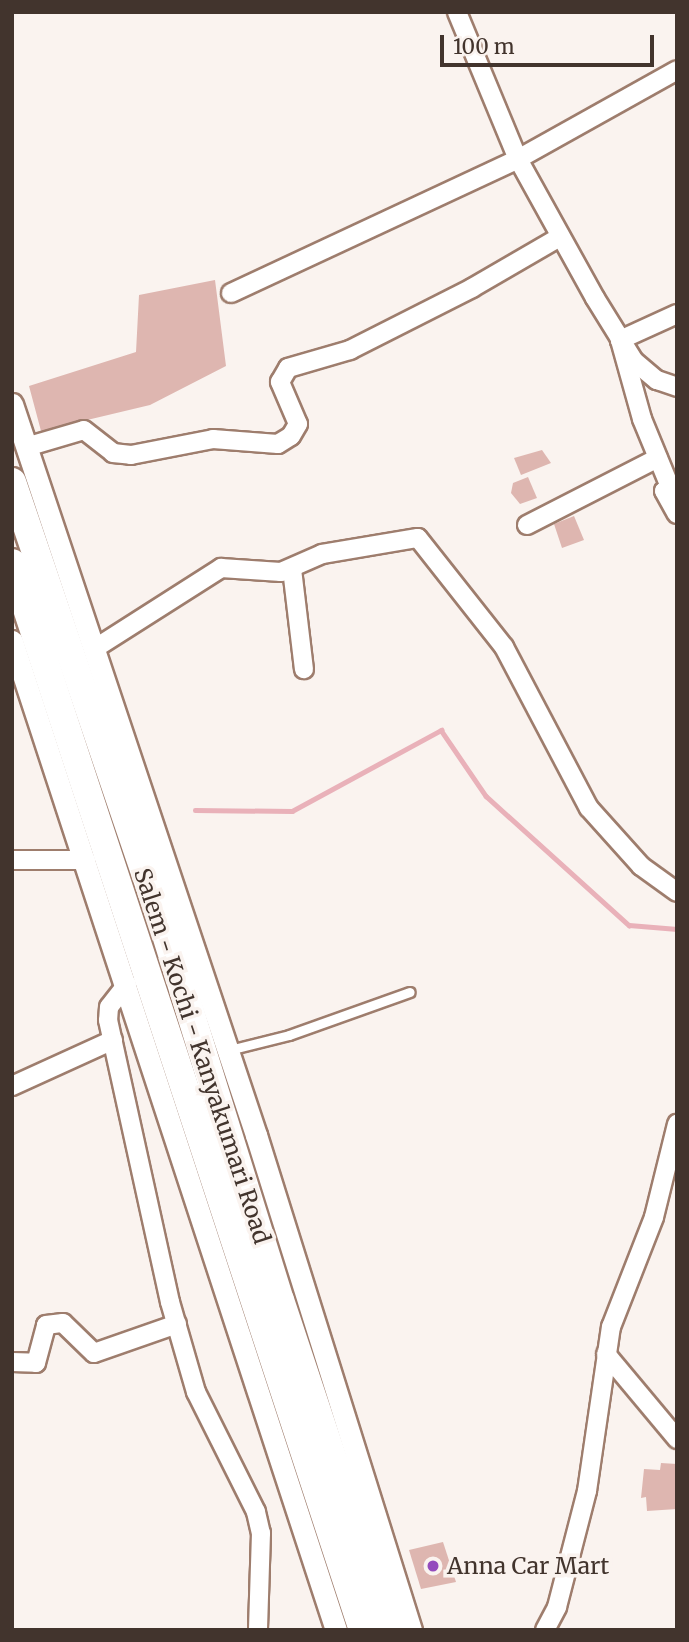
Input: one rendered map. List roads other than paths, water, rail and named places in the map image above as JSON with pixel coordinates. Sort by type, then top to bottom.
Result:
[{"type":"highway","name":"Salem - Kochi - Kanyakumari Road","points":[[12,482],[163,925],[280,1300],[390,1630]]},
{"type":"highway","name":"Salem - Kochi - Kanyakumari Road","points":[[12,563],[138,933],[363,1630]]},
{"type":"street","points":[[457,12],[518,159],[620,340],[643,370],[677,387]]},
{"type":"street","points":[[230,293],[518,159],[677,70]]},
{"type":"street","points":[[26,446],[84,430],[113,453],[131,455],[213,439],[278,444],[291,436],[298,424],[280,382],[288,368],[374,338],[560,237]]},
{"type":"street","points":[[620,340],[677,314]]},
{"type":"street","points":[[620,340],[670,488],[664,491],[677,514]]},
{"type":"street","points":[[12,404],[228,1051],[411,1630]]},
{"type":"street","points":[[527,525],[658,458]]},
{"type":"street","points":[[94,649],[212,572],[232,566],[292,569],[322,554],[385,546],[411,537],[425,541],[504,647],[589,808],[641,866],[677,892]]},
{"type":"street","points":[[292,569],[304,668]]},
{"type":"street","points":[[12,641],[127,984],[336,1630]]},
{"type":"street","points":[[12,860],[86,860]]},
{"type":"street","points":[[127,984],[109,1007],[113,1040],[177,1324],[206,1419],[256,1512],[262,1557],[258,1630]]},
{"type":"street","points":[[12,1086],[113,1040]]},
{"type":"street","points":[[545,1630],[557,1607],[586,1499],[606,1354],[628,1278],[654,1217],[677,1124]]},
{"type":"street","points":[[12,1362],[36,1363],[46,1325],[63,1323],[94,1353],[177,1324]]},
{"type":"street","points":[[606,1354],[677,1439]]},
{"type":"lane","points":[[228,1051],[289,1035],[410,992]]},
{"type":"waterway","points":[[195,810],[292,811],[441,730],[486,796],[629,925],[677,929]]},
{"type":"place","name":"Anna Car Mart","points":[[433,1566]]}]
